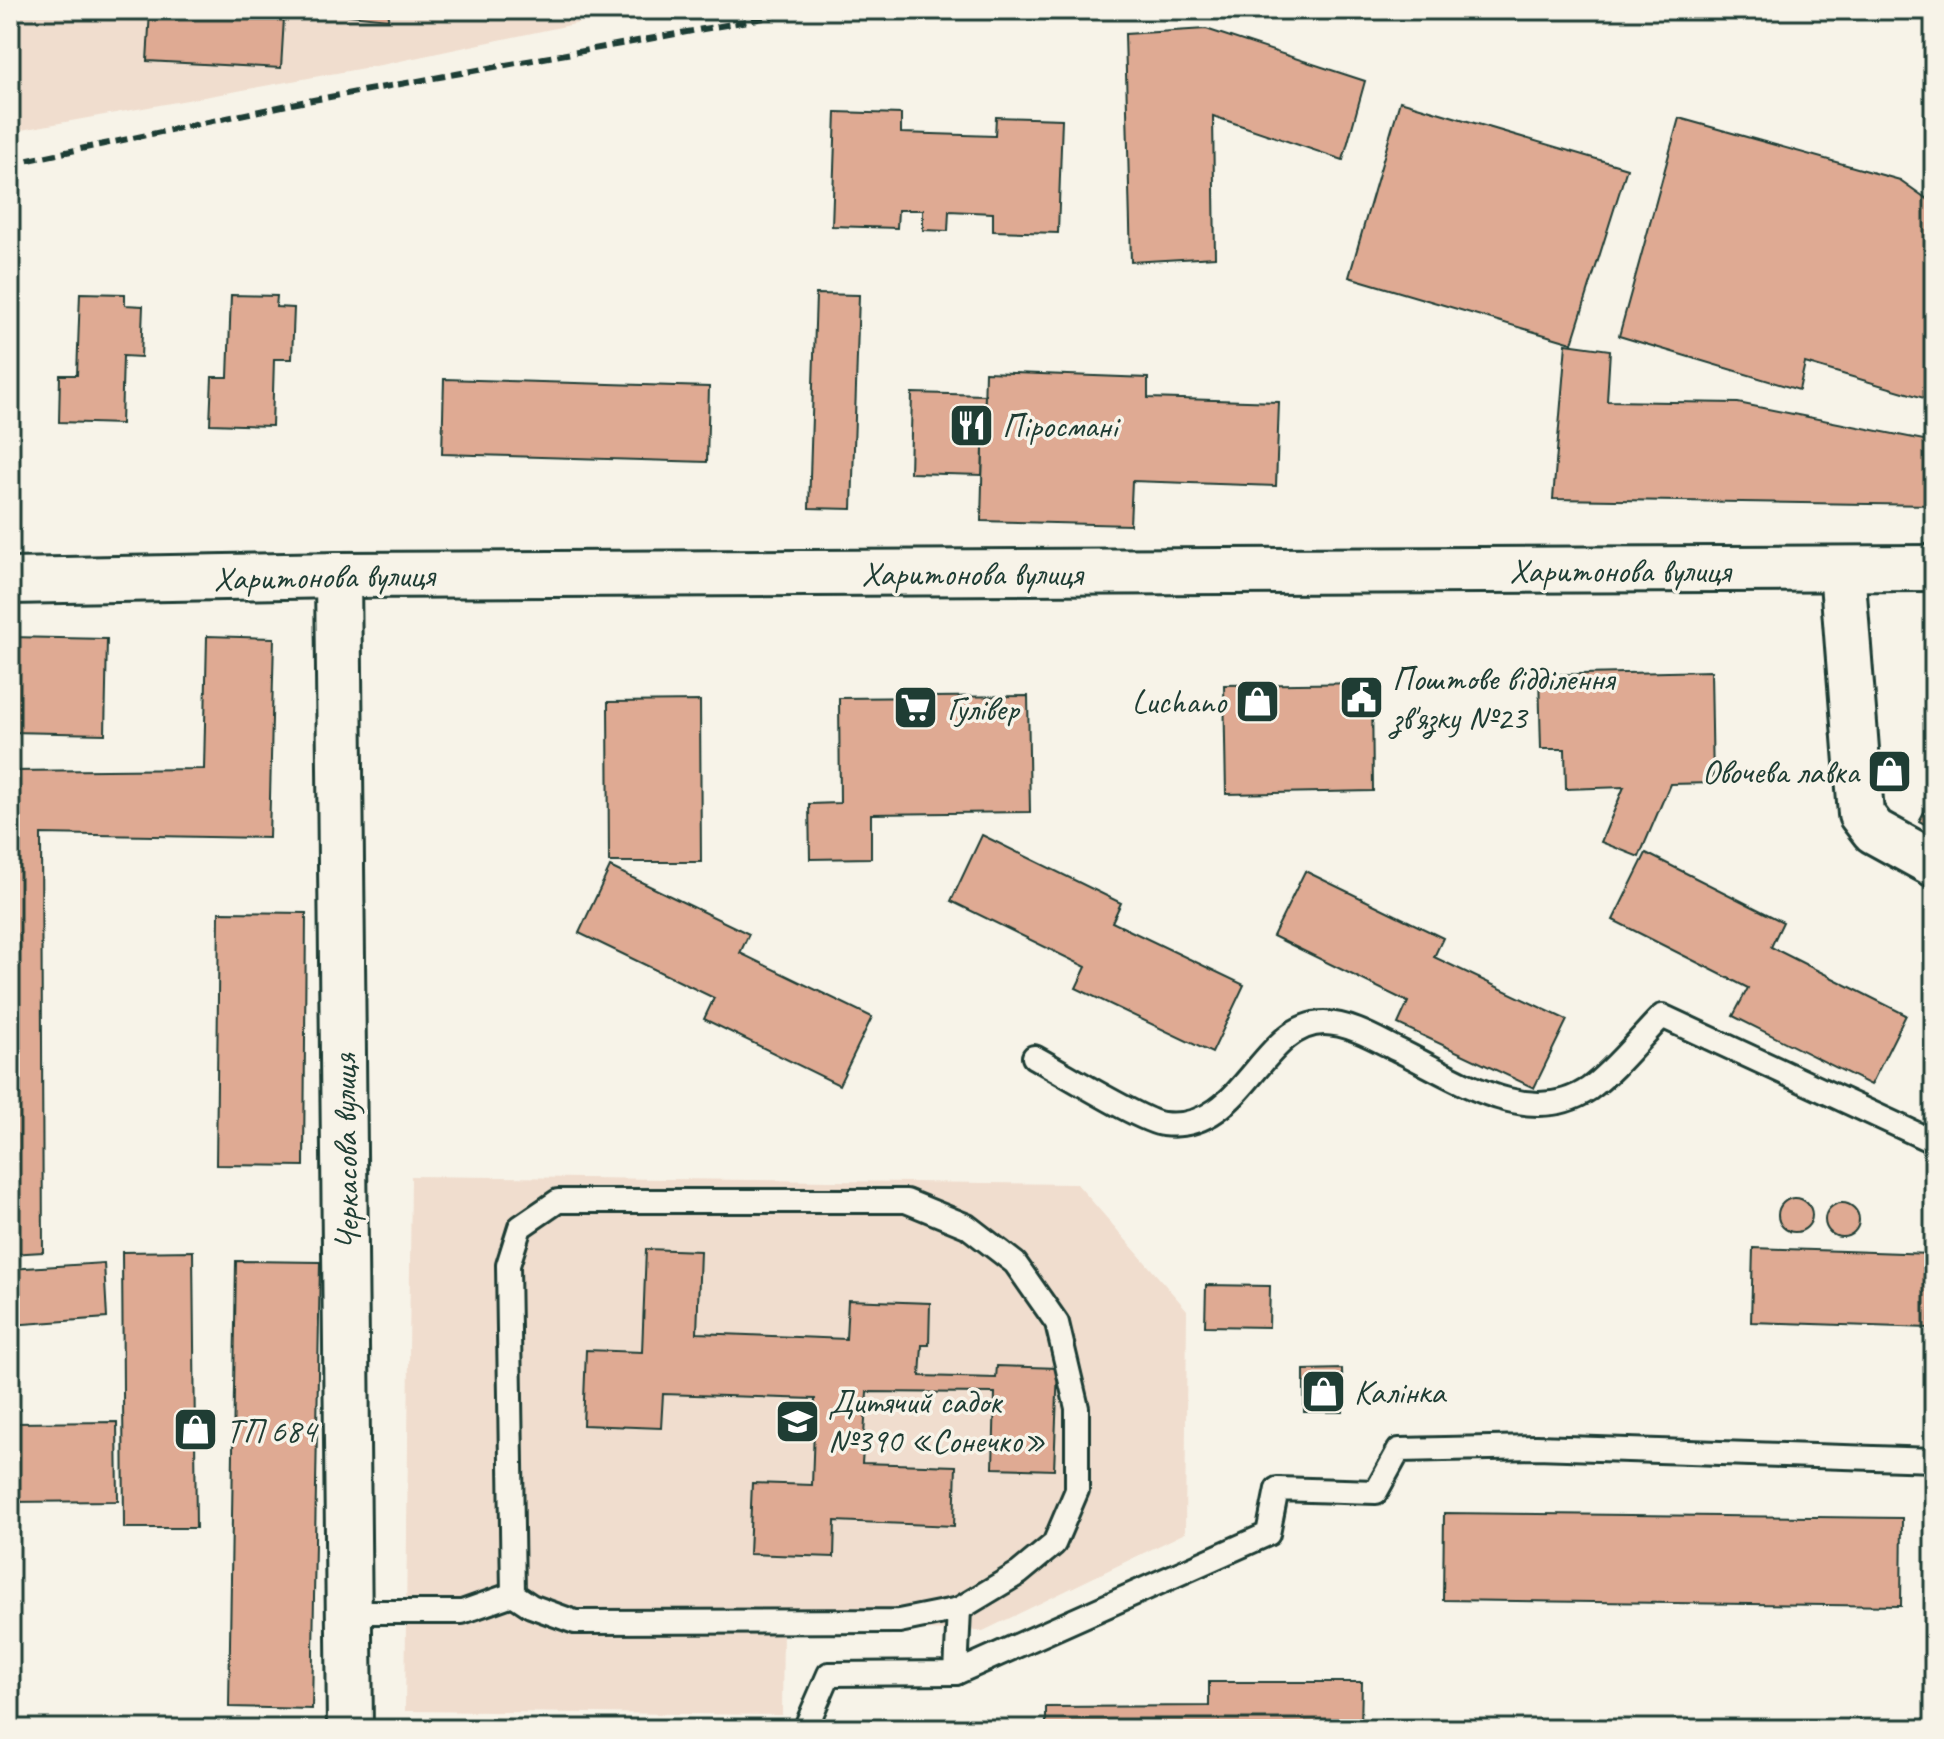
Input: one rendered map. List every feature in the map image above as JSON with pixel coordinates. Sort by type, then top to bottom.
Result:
[{"type":"street","name":"Харитонова вулиця","points":[[10,581],[338,575],[1934,568]]},
{"type":"street","points":[[1842,569],[1861,814],[1874,831],[1934,864]]},
{"type":"street","name":"Черкасова вулиця","points":[[338,575],[350,1729]]},
{"type":"lane","points":[[1034,1057],[1161,1124],[1194,1124],[1221,1108],[1295,1029],[1324,1023],[1360,1031],[1505,1101],[1557,1104],[1589,1088],[1662,1016],[1934,1142]]},
{"type":"lane","points":[[558,1201],[906,1201],[967,1226],[1015,1263],[1057,1323],[1077,1408],[1077,1490],[1054,1544],[1019,1573],[959,1609],[899,1621],[575,1622],[531,1606],[513,1594],[508,1265],[520,1227],[558,1201]]},
{"type":"lane","points":[[805,1729],[829,1674],[956,1673],[1268,1534],[1277,1489],[1376,1492],[1399,1450],[1536,1447],[1934,1460]]},
{"type":"lane","points":[[350,1612],[462,1612],[513,1594]]},
{"type":"lane","points":[[956,1673],[959,1609]]},
{"type":"shaded area","points":[[10,10],[641,10],[386,64],[10,132]]},
{"type":"shaded area","name":"Дитячий садок №390 «Сонечко»","points":[[411,1176],[1077,1184],[1187,1310],[1185,1533],[983,1631],[783,1628],[782,1715],[405,1711]]},
{"type":"building","points":[[301,10],[389,10],[388,19]]},
{"type":"building","points":[[150,11],[284,18],[281,68],[147,61]]},
{"type":"building","points":[[1206,29],[1365,81],[1343,160],[1213,116],[1215,257],[1131,262],[1125,34]]},
{"type":"building","points":[[1400,101],[1627,168],[1572,343],[1349,277]]},
{"type":"building","points":[[836,112],[901,114],[901,133],[995,136],[996,117],[1062,119],[1058,233],[993,231],[993,213],[949,211],[948,231],[923,230],[923,210],[898,210],[897,228],[832,226]]},
{"type":"building","points":[[1679,118],[1900,180],[1934,204],[1934,401],[1805,363],[1799,390],[1619,336]]},
{"type":"building","points":[[80,293],[125,294],[125,305],[143,306],[141,357],[123,356],[121,424],[59,422],[60,375],[77,375]]},
{"type":"building","points":[[816,294],[859,295],[852,509],[809,508]]},
{"type":"building","points":[[231,295],[277,296],[276,307],[294,308],[292,359],[274,359],[272,426],[210,424],[212,377],[228,377]]},
{"type":"building","points":[[1566,344],[1610,350],[1607,401],[1738,403],[1934,442],[1934,505],[1553,499]]},
{"type":"building","points":[[985,372],[1148,378],[1148,398],[1279,402],[1276,486],[1132,481],[1130,525],[981,521]]},
{"type":"building","points":[[444,379],[709,387],[707,462],[442,454]]},
{"type":"building","points":[[912,393],[985,395],[982,475],[910,473]]},
{"type":"building","points":[[207,636],[274,638],[269,838],[41,834],[43,1252],[10,1254],[10,771],[204,769]]},
{"type":"building","points":[[10,637],[107,639],[105,734],[10,732]]},
{"type":"building","points":[[1711,671],[1713,783],[1670,784],[1639,857],[1601,842],[1624,787],[1566,789],[1565,749],[1541,749],[1539,675]]},
{"type":"building","points":[[1372,683],[1373,791],[1226,794],[1224,685]]},
{"type":"building","points":[[1028,696],[1030,812],[871,814],[871,858],[810,859],[809,804],[840,803],[839,698]]},
{"type":"building","points":[[700,701],[701,862],[609,862],[608,702]]},
{"type":"building","points":[[1934,794],[1934,829],[1919,821]]},
{"type":"building","points":[[982,835],[1121,903],[1112,922],[1244,985],[1212,1053],[1076,988],[1086,967],[951,901]]},
{"type":"building","points":[[1646,853],[1783,922],[1771,947],[1906,1015],[1871,1085],[1733,1016],[1748,988],[1613,920]]},
{"type":"building","points":[[610,867],[749,934],[740,953],[872,1017],[839,1085],[704,1019],[714,998],[579,933]]},
{"type":"building","points":[[1305,871],[1443,938],[1434,957],[1567,1020],[1534,1088],[1398,1024],[1408,1002],[1273,936]]},
{"type":"building","points":[[219,912],[306,913],[304,1166],[216,1165]]},
{"type":"building","points":[[1795,1198],[1807,1203],[1812,1215],[1807,1227],[1795,1232],[1783,1227],[1778,1215],[1783,1203]]},
{"type":"building","points":[[1842,1203],[1854,1208],[1859,1220],[1854,1232],[1842,1237],[1830,1232],[1825,1220],[1830,1208]]},
{"type":"building","points":[[1753,1248],[1932,1254],[1929,1328],[1751,1322]]},
{"type":"building","points":[[646,1249],[700,1251],[697,1333],[846,1339],[848,1300],[930,1303],[929,1345],[922,1345],[920,1376],[996,1378],[997,1366],[1058,1368],[1054,1470],[993,1468],[995,1393],[867,1392],[862,1463],[956,1466],[954,1526],[835,1521],[834,1557],[749,1554],[752,1483],[812,1485],[815,1399],[663,1394],[661,1428],[583,1425],[586,1350],[642,1352]]},
{"type":"building","points":[[193,1251],[196,1528],[124,1528],[122,1252]]},
{"type":"building","points":[[236,1261],[320,1262],[312,1709],[229,1707]]},
{"type":"building","points":[[104,1263],[107,1318],[10,1325],[10,1269]]},
{"type":"building","points":[[1206,1285],[1270,1286],[1269,1327],[1205,1326]]},
{"type":"building","name":"Калінка","points":[[1342,1369],[1343,1412],[1304,1412],[1304,1370]]},
{"type":"building","points":[[117,1422],[118,1501],[10,1502],[10,1423]]},
{"type":"building","points":[[1444,1513],[1902,1518],[1901,1606],[1443,1600]]},
{"type":"building","points":[[1209,1682],[1362,1682],[1361,1729],[1046,1729],[1046,1707],[1209,1706]]},
{"type":"railway","points":[[10,164],[302,102],[808,10]]},
{"type":"place","name":"Піросмані","points":[[971,425]]},
{"type":"place","name":"Поштове відділення зв'язку №23","points":[[1361,698]]},
{"type":"place","name":"Luchano","points":[[1257,701]]},
{"type":"place","name":"Гулівер","points":[[916,708]]},
{"type":"place","name":"Овочева лавка","points":[[1890,771]]},
{"type":"place","name":"Калінка","points":[[1323,1391]]},
{"type":"place","name":"Дитячий садок №390 «Сонечко»","points":[[797,1421]]},
{"type":"place","name":"ТП 684","points":[[195,1430]]}]
